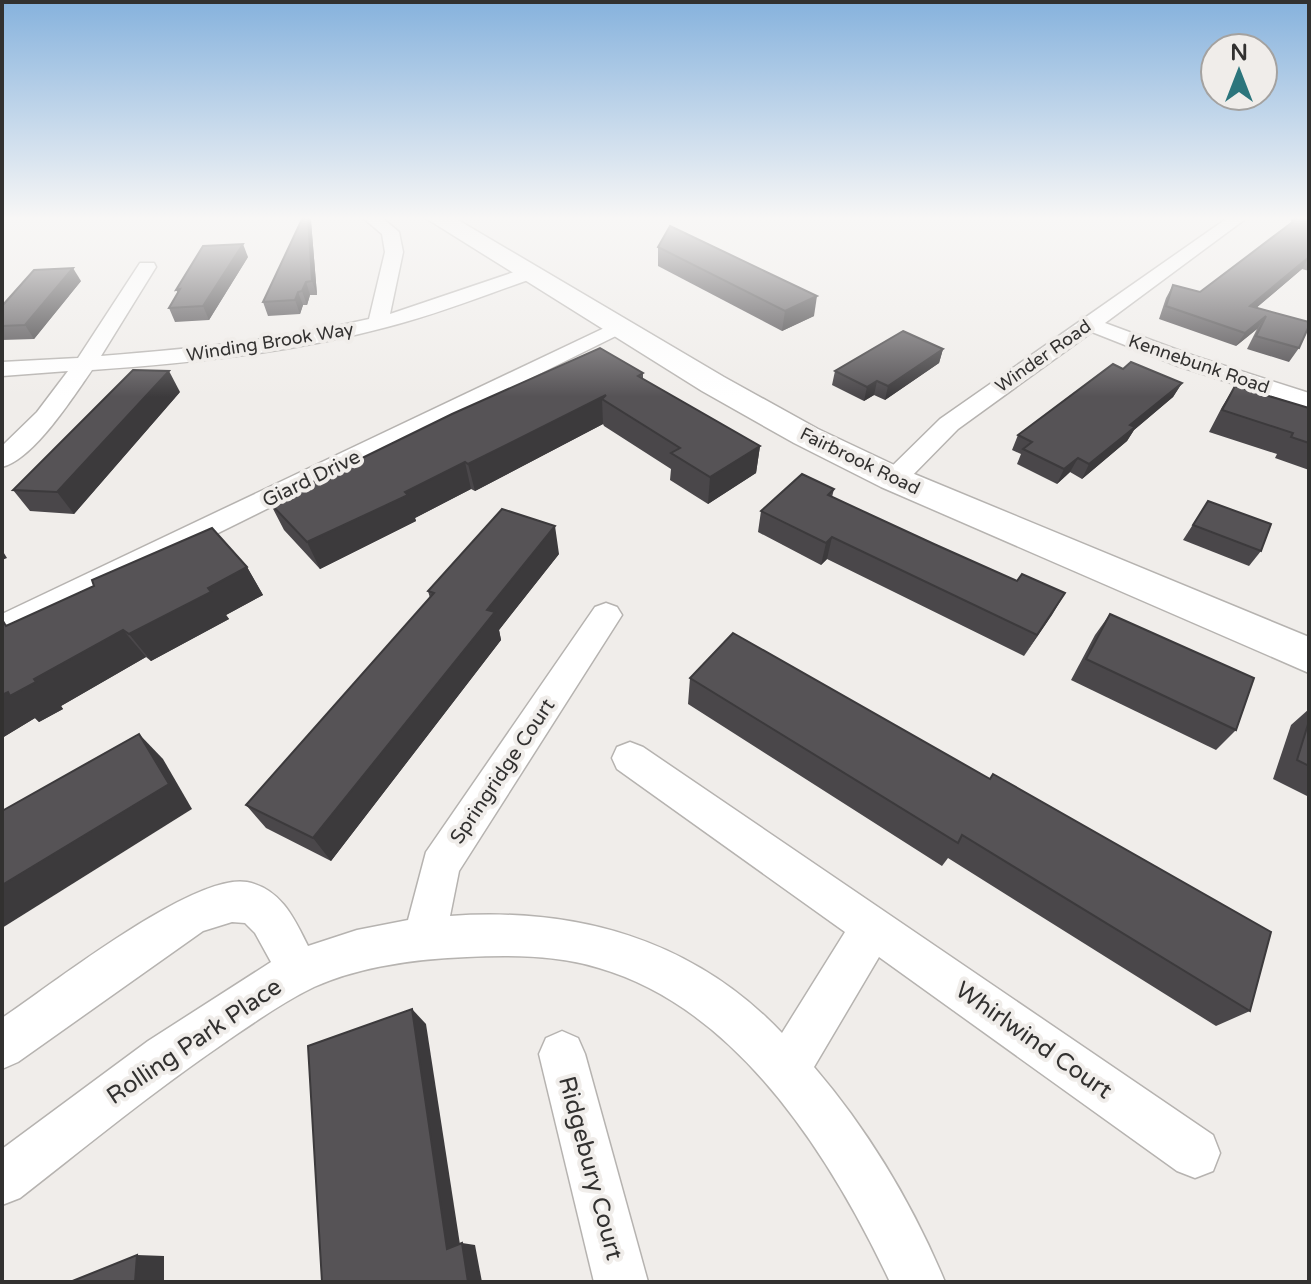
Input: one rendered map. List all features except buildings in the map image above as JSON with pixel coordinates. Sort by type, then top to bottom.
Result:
[{"type":"street","points":[[2,459],[31,435],[54,409],[140,277]]},
{"type":"street","points":[[378,323],[388,277]]},
{"type":"street","name":"Winding Brook Way","points":[[2,369],[218,352],[378,323],[518,277]]},
{"type":"street","name":"Fairbrook Road","points":[[536,277],[806,436],[894,479],[1309,656]]},
{"type":"street","name":"Winder Road","points":[[894,479],[949,424],[1155,277]]},
{"type":"street","name":"Kennebunk Road","points":[[1089,324],[1309,401]]},
{"type":"street","name":"Giard Drive","points":[[2,628],[619,327]]},
{"type":"street","name":"Springridge Court","points":[[425,938],[440,865],[606,615]]},
{"type":"street","name":"Whirlwind Court","points":[[630,758],[1195,1153]]},
{"type":"street","points":[[2,1046],[188,916],[213,905],[233,901],[253,903],[270,914],[298,971]]},
{"type":"street","points":[[785,1070],[873,927]]},
{"type":"street","name":"Rolling Park Place","points":[[2,1180],[188,1040],[298,971],[372,948],[425,938],[491,934],[560,937],[617,952],[676,979],[727,1015],[785,1070],[839,1139],[890,1222],[918,1282]]},
{"type":"street","name":"Ridgebury Court","points":[[562,1054],[621,1282]]}]
